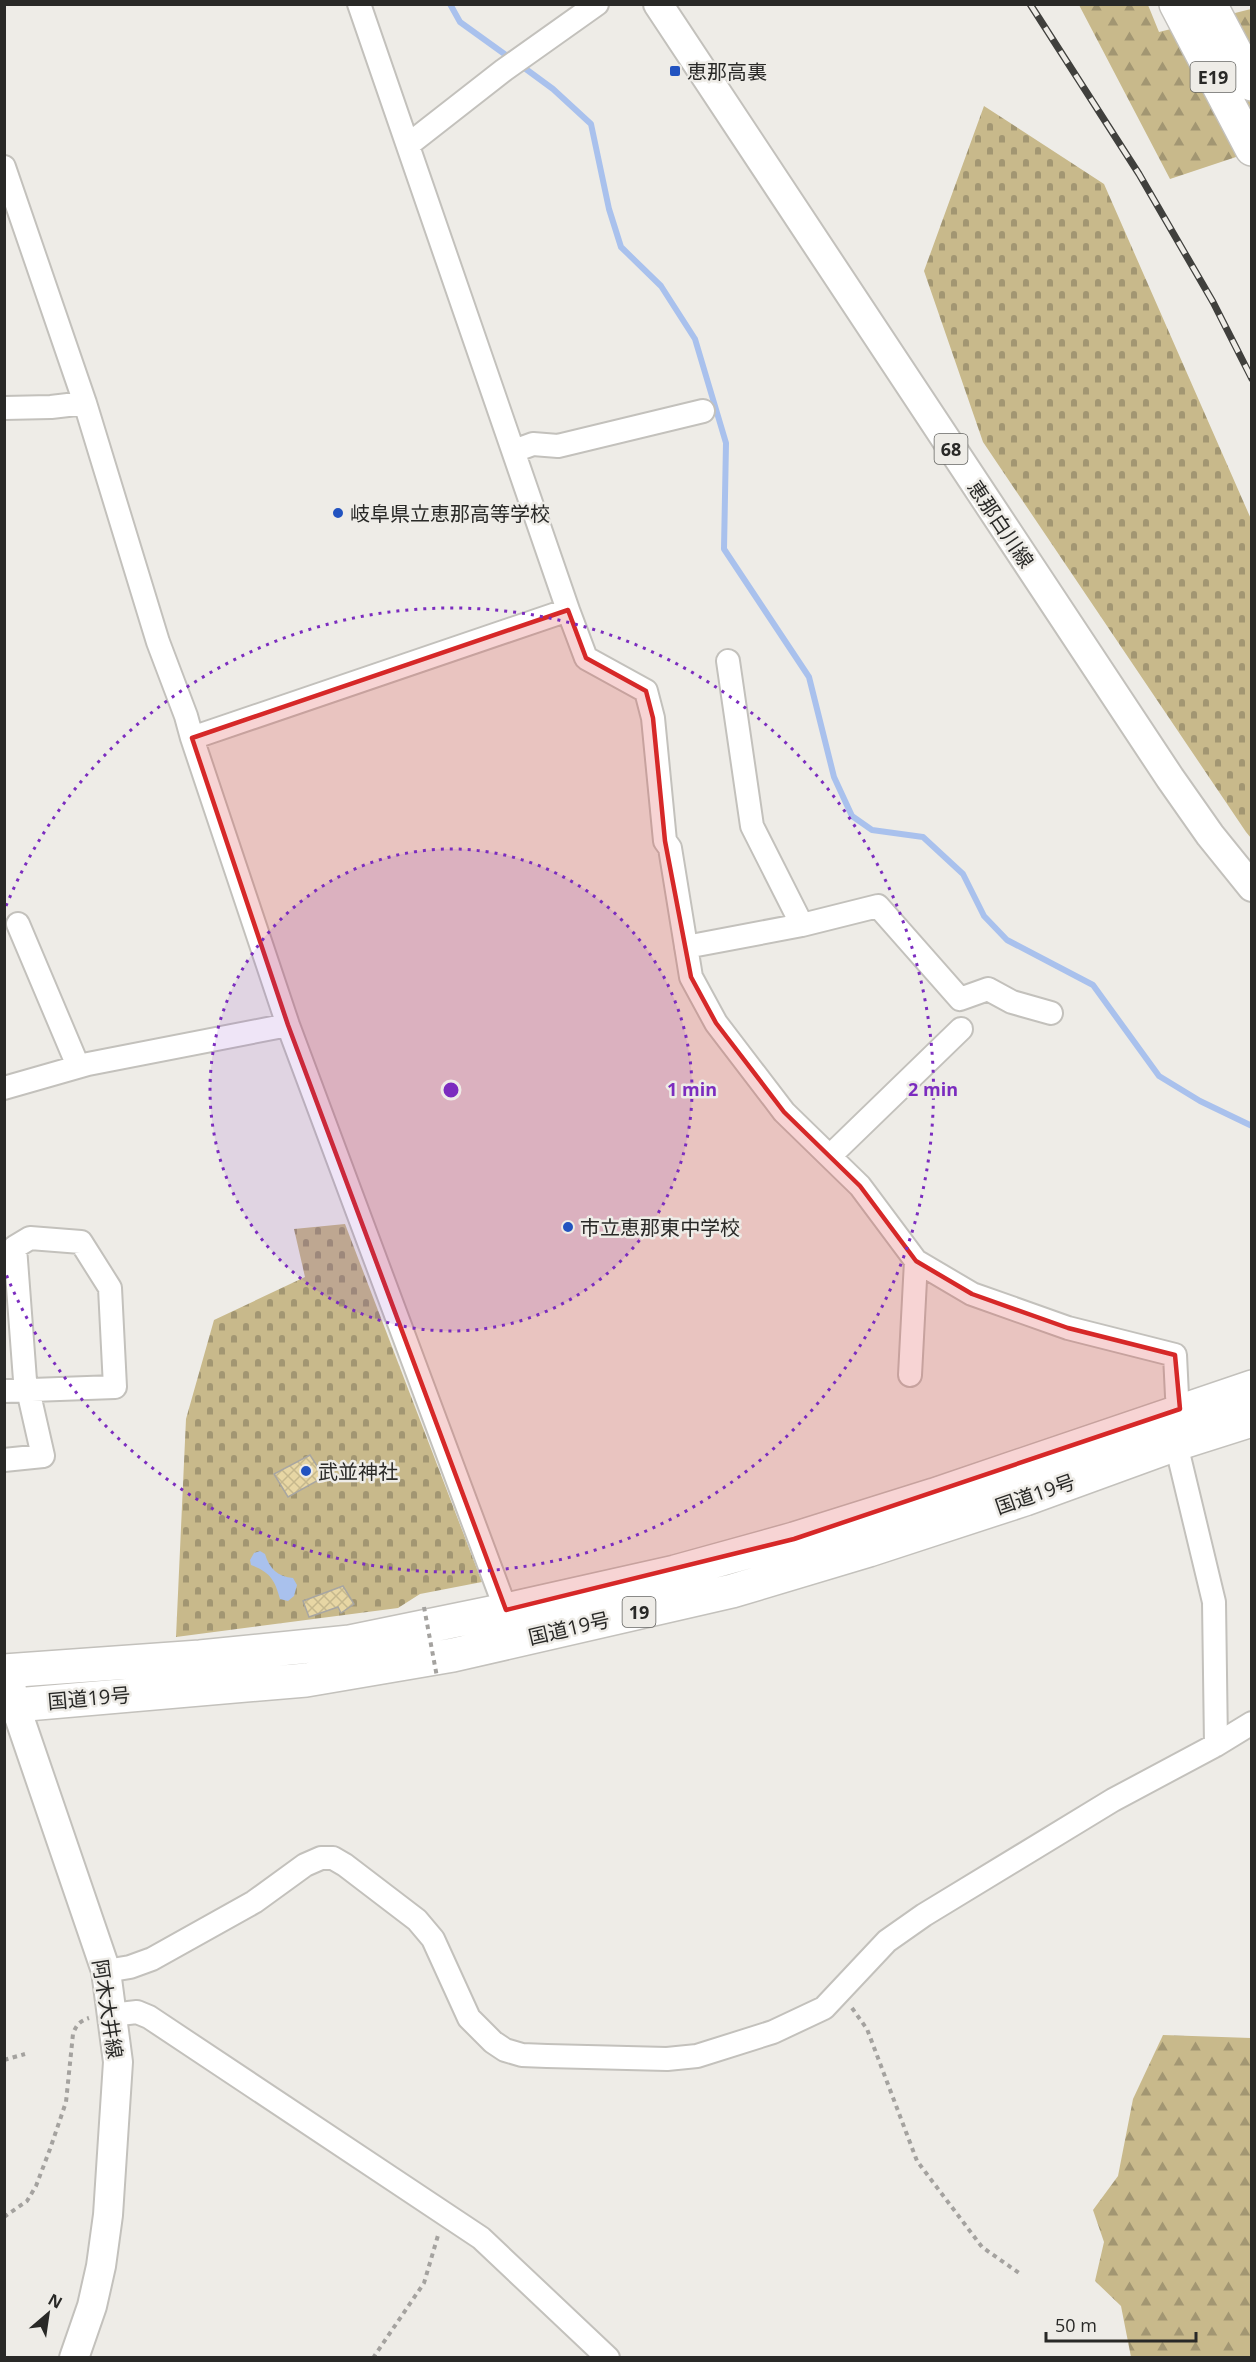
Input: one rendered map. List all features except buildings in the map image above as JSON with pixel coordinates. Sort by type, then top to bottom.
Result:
[{"type":"highway","name":"E19","points":[[1176,4],[1251,149]]},
{"type":"highway","name":"E19","points":[[1210,4],[1251,84]]},
{"type":"highway","name":"国道19号","points":[[6,1667],[200,1657],[350,1642],[675,1572],[794,1539],[1251,1387]]},
{"type":"highway","name":"国道19号","points":[[10,1705],[306,1680],[464,1653],[732,1591],[869,1550],[1024,1499],[1251,1419]]},
{"type":"main road","name":"恵那白川線","points":[[658,4],[1170,778],[1210,835],[1251,887]]},
{"type":"main road","name":"阿木大井線","points":[[6,1667],[10,1705],[106,1971],[118,2062],[108,2215],[101,2266],[92,2306],[74,2358]]},
{"type":"street","points":[[359,4],[586,658],[646,692],[654,718],[665,841],[670,848],[691,977],[716,1023],[784,1112],[860,1186],[916,1261],[972,1294],[1068,1329],[1175,1355],[1180,1409]]},
{"type":"street","points":[[408,145],[504,70],[597,4]]},
{"type":"street","points":[[4,167],[86,403],[158,642],[186,716],[288,1025],[506,1610]]},
{"type":"street","points":[[4,408],[51,407],[86,403]]},
{"type":"street","points":[[514,451],[532,444],[558,446],[703,411]]},
{"type":"street","points":[[192,738],[568,610]]},
{"type":"street","points":[[728,661],[752,826],[802,925]]},
{"type":"street","points":[[686,948],[802,925],[878,906],[960,999],[988,989],[1012,1002],[1051,1013]]},
{"type":"street","points":[[18,924],[78,1066]]},
{"type":"street","points":[[4,1088],[78,1066],[288,1025]]},
{"type":"street","points":[[830,1156],[961,1029]]},
{"type":"street","points":[[4,1390],[28,1390],[116,1387],[110,1288],[81,1242],[30,1238],[15,1247],[28,1390],[43,1456],[4,1460]]},
{"type":"street","points":[[910,1375],[916,1261]]},
{"type":"street","points":[[1176,1444],[1214,1602],[1216,1745]]},
{"type":"street","points":[[106,1971],[152,1959],[254,1902],[305,1866],[321,1858],[333,1858],[417,1920],[433,1939],[469,2019],[505,2050],[522,2055],[668,2059],[697,2056],[773,2032],[824,2008],[886,1941],[924,1915],[1113,1800],[1216,1745],[1251,1723]]},
{"type":"street","points":[[111,2015],[137,2012],[149,2017],[481,2238],[608,2358]]},
{"type":"path","points":[[424,1607],[437,1677]]},
{"type":"path","points":[[840,1990],[867,2030],[917,2161],[982,2247],[1019,2273]]},
{"type":"path","points":[[4,2217],[27,2201],[36,2186],[50,2149],[66,2102],[73,2034],[76,2026],[88,2018],[111,2015]]},
{"type":"path","points":[[4,2060],[25,2054]]},
{"type":"path","points":[[373,2358],[424,2283],[441,2224],[446,2215]]},
{"type":"highlighted area","points":[[568,610],[586,658],[646,691],[653,718],[665,841],[691,977],[716,1023],[784,1112],[860,1186],[916,1261],[972,1294],[1068,1328],[1175,1355],[1180,1409],[794,1539],[506,1610],[288,1025],[192,738]]},
{"type":"green space","points":[[1079,5],[1148,5],[1159,32],[1251,9],[1251,152],[1170,179]]},
{"type":"green space","points":[[984,106],[1104,184],[1251,519],[1251,838],[983,442],[924,271]]},
{"type":"green space","points":[[345,1224],[482,1582],[420,1594],[398,1608],[176,1637],[186,1419],[214,1320],[305,1277],[294,1229]]},
{"type":"green space","points":[[1163,2035],[1251,2038],[1251,2357],[1131,2357],[1121,2306],[1095,2281],[1104,2242],[1093,2210],[1118,2176],[1133,2099]]},
{"type":"water","points":[[260,1551],[265,1554],[275,1571],[293,1578],[297,1585],[294,1596],[288,1601],[280,1599],[274,1582],[267,1574],[251,1565],[250,1560],[254,1553]]},
{"type":"waterway","points":[[450,4],[460,22],[510,58]]},
{"type":"waterway","points":[[519,64],[553,89],[591,124],[609,209],[621,247],[661,286],[695,339],[726,443],[724,549],[809,677],[834,777],[852,816],[872,830],[923,837],[963,874],[984,916],[1007,940],[1093,985],[1159,1076],[1200,1101],[1252,1126]]},
{"type":"railway","points":[[1030,4],[1139,174],[1213,302],[1252,379]]},
{"type":"place","name":"恵那高裏","points":[[675,71]]},
{"type":"place","name":"岐阜県立恵那高等学校","points":[[338,513]]},
{"type":"place","name":"市立恵那東中学校","points":[[568,1227]]},
{"type":"place","name":"武並神社","points":[[306,1471]]}]
